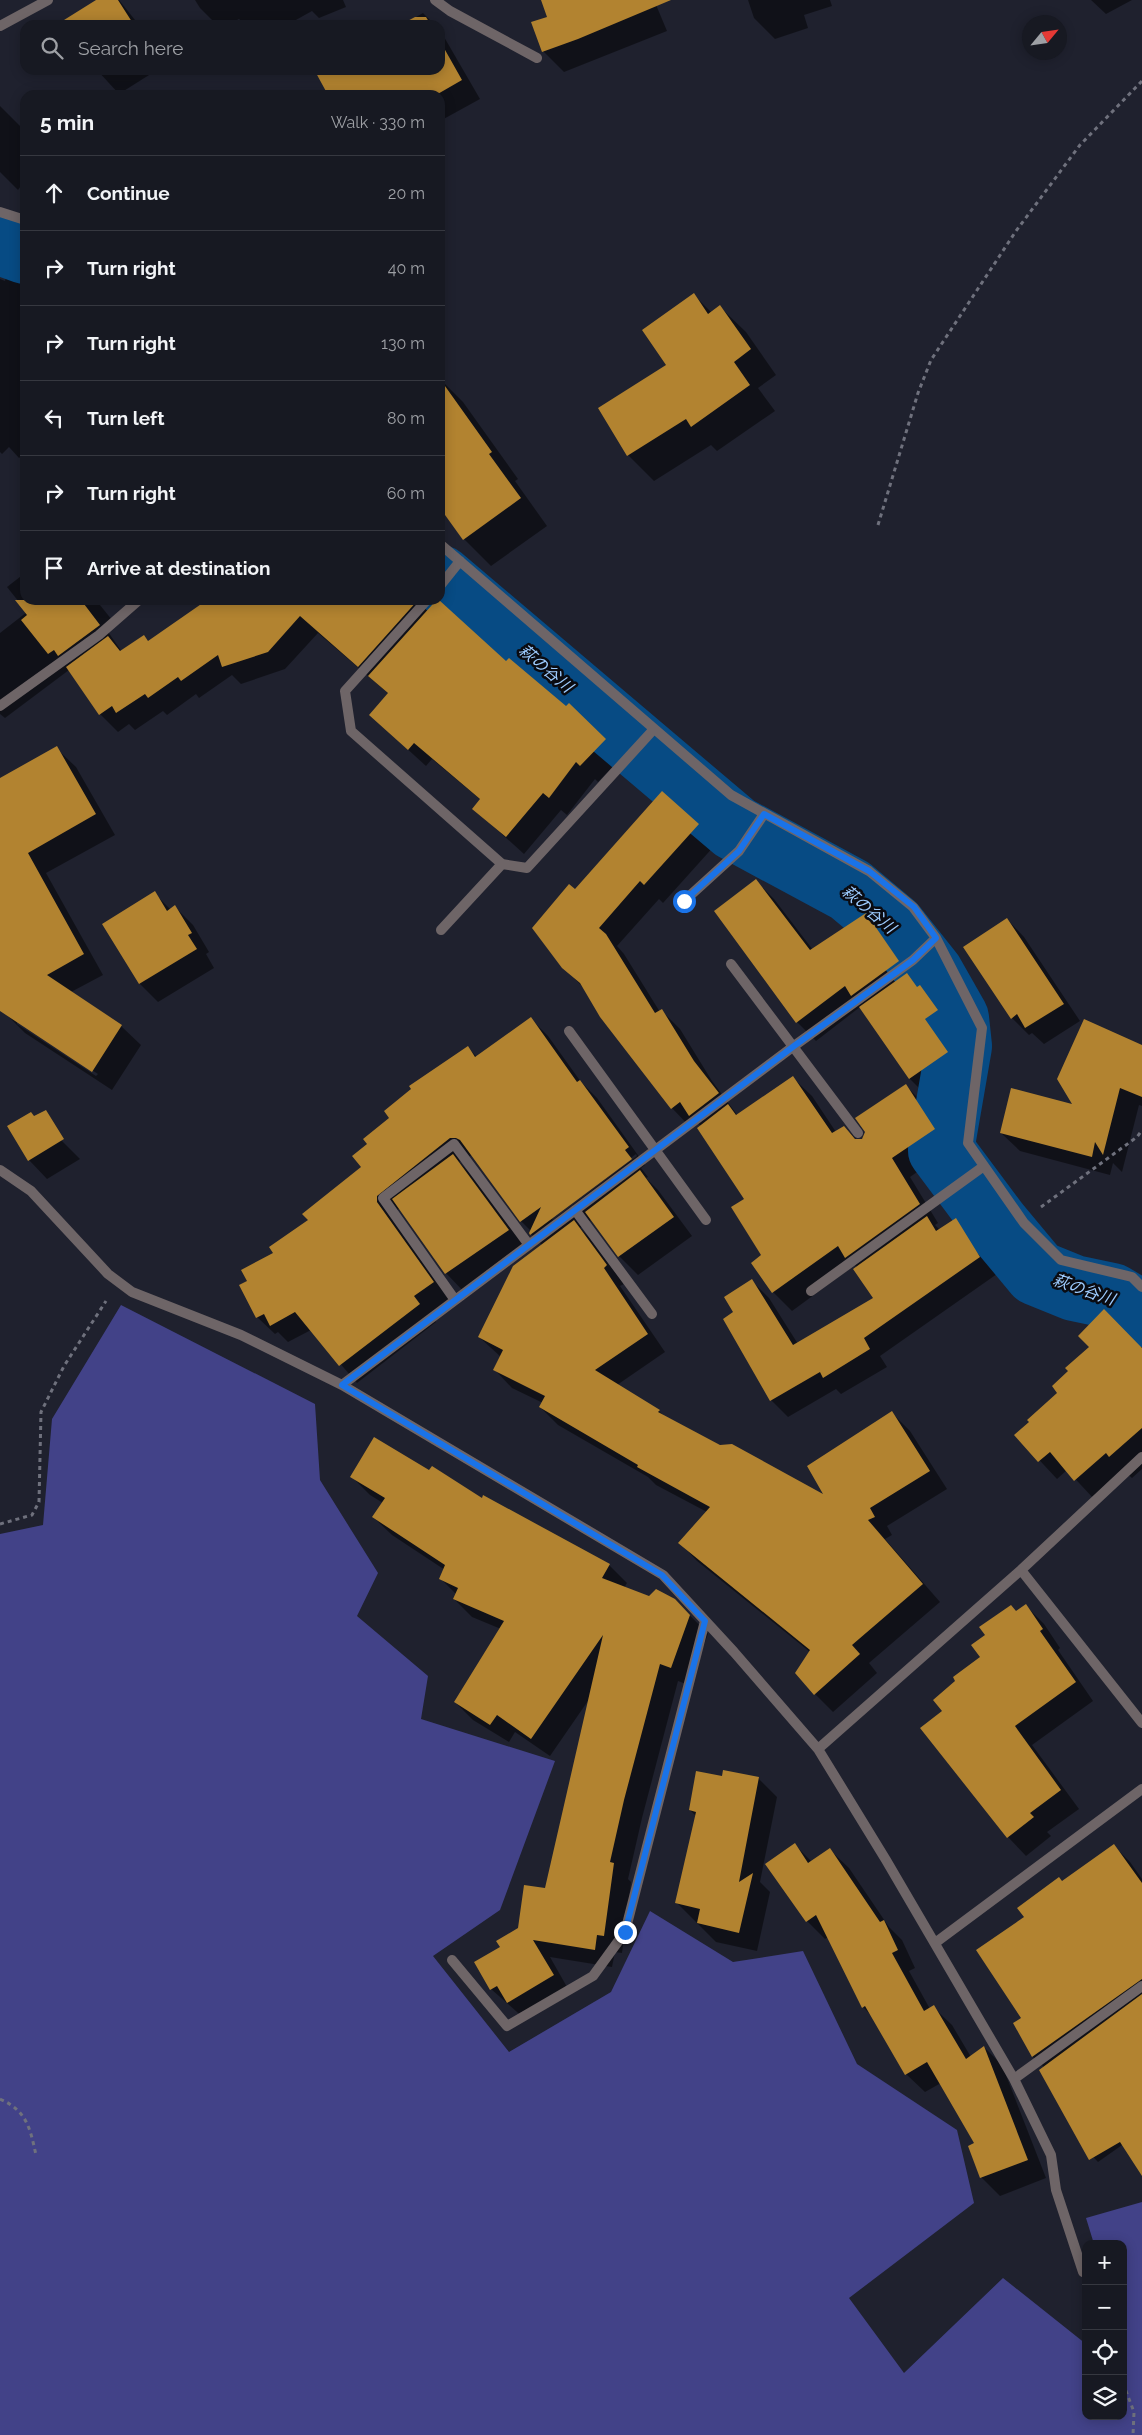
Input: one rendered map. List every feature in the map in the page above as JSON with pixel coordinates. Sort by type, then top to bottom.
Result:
[{"type":"street","points":[[0,26],[48,0]]},
{"type":"street","points":[[435,0],[450,11],[537,58]]},
{"type":"street","points":[[0,212],[20,218]]},
{"type":"street","points":[[445,548],[731,795],[869,871],[914,907],[936,938],[982,1028],[968,1143],[1024,1223],[1061,1260],[1132,1277],[1142,1287]]},
{"type":"street","points":[[445,580],[460,561]]},
{"type":"street","points":[[0,706],[100,635],[133,605]]},
{"type":"street","points":[[422,605],[345,691],[351,731],[502,864],[527,868],[654,729]]},
{"type":"street","points":[[684,901],[739,851],[764,814]]},
{"type":"street","points":[[441,930],[502,864]]},
{"type":"street","points":[[342,1385],[794,1046],[913,960],[936,938]]},
{"type":"street","points":[[731,964],[858,1133]]},
{"type":"street","points":[[569,1031],[706,1220]]},
{"type":"street","points":[[455,1300],[383,1198],[454,1144],[529,1245]]},
{"type":"street","points":[[811,1291],[984,1166]]},
{"type":"street","points":[[0,1170],[31,1191],[119,1282],[132,1292],[241,1334],[342,1385],[662,1575],[818,1748],[1014,2079],[1051,2155],[1056,2190],[1082,2266]]},
{"type":"street","points":[[575,1210],[652,1314]]},
{"type":"street","points":[[818,1748],[1021,1570],[1142,1457]]},
{"type":"street","points":[[1021,1570],[1142,1723]]},
{"type":"street","points":[[452,1960],[507,2026],[593,1976],[625,1932],[705,1621]]},
{"type":"street","points":[[935,1943],[1142,1789]]},
{"type":"street","points":[[1014,2079],[1142,1986]]},
{"type":"path","points":[[878,525],[918,394],[931,360],[1016,231],[1080,145],[1142,81]]},
{"type":"path","points":[[1024,1223],[1036,1211],[1136,1137],[1142,1130]]},
{"type":"path","points":[[0,1524],[32,1515],[39,1502],[40,1412],[64,1366],[119,1282]]},
{"type":"path","points":[[0,2099],[15,2106],[30,2127],[36,2156]]},
{"type":"path","points":[[1127,2394],[1134,2412],[1133,2435]]},
{"type":"shaded area","points":[[121,1305],[315,1404],[320,1480],[378,1573],[357,1616],[428,1676],[421,1719],[555,1761],[500,1910],[433,1956],[509,2052],[611,1992],[650,1911],[733,1962],[803,1951],[857,2064],[957,2130],[974,2203],[849,2298],[904,2373],[1003,2278],[1082,2341],[1082,2420],[1127,2420],[1127,2240],[1093,2240],[1086,2218],[1142,2202],[1142,2435],[0,2435],[0,1534],[43,1525],[52,1419]]},
{"type":"building","points":[[96,0],[118,0],[131,20],[64,20]]},
{"type":"building","points":[[541,0],[671,0],[542,52],[531,22],[547,17]]},
{"type":"building","points":[[415,17],[426,17],[428,20],[409,20]]},
{"type":"building","points":[[445,50],[462,80],[445,90],[325,90],[317,75],[445,75]]},
{"type":"building","points":[[694,293],[708,314],[720,305],[751,349],[734,362],[750,385],[691,427],[686,419],[627,456],[598,408],[666,365],[642,330]]},
{"type":"building","points":[[445,386],[492,452],[489,454],[521,498],[463,540],[445,515]]},
{"type":"building","points":[[15,600],[20,600],[20,605],[85,605],[100,625],[58,656],[54,650],[48,654],[21,620],[27,615]]},
{"type":"building","points":[[200,605],[414,605],[358,667],[300,616],[268,652],[222,667],[218,655],[181,681],[178,677],[148,698],[145,694],[116,713],[112,706],[99,715],[66,667],[108,636],[120,651],[144,635],[148,641]]},
{"type":"building","points":[[432,605],[444,605],[506,661],[509,658],[566,706],[569,703],[606,739],[580,766],[576,762],[549,798],[543,793],[506,837],[472,809],[480,799],[414,743],[408,750],[369,715],[388,693],[368,676]]},
{"type":"building","points":[[57,746],[96,814],[28,853],[84,954],[47,975],[122,1025],[92,1072],[0,1011],[0,778]]},
{"type":"building","points":[[662,791],[699,824],[644,885],[640,881],[599,928],[606,934],[655,1013],[662,1009],[694,1061],[719,1093],[689,1116],[680,1102],[671,1109],[600,1017],[580,983],[562,968],[532,928],[569,884],[575,889]]},
{"type":"building","points":[[756,879],[810,950],[866,913],[899,961],[851,996],[845,986],[796,1023],[714,911]]},
{"type":"building","points":[[155,891],[167,911],[175,905],[192,933],[188,935],[197,949],[139,984],[102,924]]},
{"type":"building","points":[[1007,918],[1064,1004],[1025,1028],[1017,1014],[1011,1019],[963,947]]},
{"type":"building","points":[[907,973],[917,987],[920,985],[938,1010],[925,1019],[948,1052],[909,1079],[859,1007]]},
{"type":"building","points":[[531,1017],[577,1082],[580,1080],[629,1147],[625,1150],[632,1159],[530,1235],[529,1233],[541,1207],[520,1222],[460,1140],[450,1138],[377,1196],[377,1202],[434,1282],[414,1296],[420,1304],[339,1366],[295,1312],[270,1326],[264,1314],[256,1318],[239,1285],[247,1281],[241,1270],[273,1253],[269,1247],[308,1220],[302,1214],[361,1167],[352,1156],[367,1144],[363,1139],[389,1118],[384,1111],[411,1089],[409,1086],[468,1046],[475,1057]]},
{"type":"building","points":[[1084,1019],[1142,1045],[1142,1097],[1120,1088],[1103,1155],[1095,1142],[1092,1157],[1000,1133],[1011,1088],[1072,1104],[1057,1079]]},
{"type":"building","points":[[793,1076],[832,1133],[844,1126],[855,1139],[862,1139],[865,1132],[855,1118],[906,1084],[935,1129],[892,1158],[920,1204],[845,1258],[838,1246],[772,1293],[751,1263],[761,1255],[731,1207],[744,1199],[697,1128],[728,1104],[736,1115]]},
{"type":"building","points":[[46,1110],[64,1139],[28,1161],[7,1126],[31,1112],[34,1116]]},
{"type":"building","points":[[453,1154],[509,1230],[445,1274],[392,1199]]},
{"type":"building","points":[[640,1170],[674,1217],[618,1257],[585,1212]]},
{"type":"building","points":[[927,1216],[936,1231],[956,1218],[980,1257],[864,1338],[870,1349],[823,1378],[820,1372],[770,1401],[723,1319],[733,1312],[724,1297],[752,1279],[793,1345],[873,1298],[853,1269]]},
{"type":"building","points":[[574,1220],[607,1265],[604,1268],[648,1334],[595,1370],[660,1410],[658,1412],[720,1445],[732,1444],[823,1494],[807,1466],[892,1411],[930,1471],[870,1508],[875,1517],[868,1520],[923,1584],[852,1645],[860,1654],[814,1695],[795,1673],[810,1650],[678,1543],[710,1507],[637,1467],[638,1465],[539,1407],[545,1396],[493,1370],[503,1350],[478,1337],[513,1266]]},
{"type":"building","points":[[1104,1309],[1142,1348],[1142,1428],[1109,1457],[1106,1453],[1074,1481],[1050,1452],[1038,1462],[1014,1435],[1029,1422],[1027,1420],[1057,1393],[1052,1386],[1068,1371],[1065,1368],[1089,1347],[1078,1336]]},
{"type":"building","points":[[374,1437],[429,1470],[432,1466],[482,1498],[483,1495],[610,1564],[602,1578],[649,1596],[656,1589],[675,1599],[690,1615],[671,1668],[660,1664],[624,1800],[610,1862],[614,1863],[604,1936],[597,1935],[595,1950],[533,1940],[554,1975],[507,2003],[497,1986],[490,1990],[474,1962],[500,1947],[496,1941],[518,1928],[524,1885],[545,1888],[603,1635],[531,1739],[497,1715],[490,1725],[454,1702],[504,1621],[453,1599],[458,1588],[439,1579],[445,1565],[372,1517],[385,1498],[350,1477]]},
{"type":"building","points":[[1026,1604],[1043,1629],[1040,1631],[1076,1682],[1015,1726],[1061,1790],[1030,1813],[1034,1817],[1007,1838],[920,1728],[942,1711],[933,1700],[955,1681],[953,1677],[980,1657],[971,1645],[985,1635],[979,1627],[1011,1605],[1016,1611]]},
{"type":"building","points":[[723,1770],[759,1777],[739,1882],[753,1873],[739,1933],[697,1923],[700,1909],[675,1903],[696,1812],[689,1810],[696,1771],[722,1776]]},
{"type":"building","points":[[795,1843],[808,1863],[830,1848],[880,1922],[884,1920],[898,1950],[892,1953],[924,2011],[934,2005],[966,2059],[984,2046],[1028,2160],[980,2178],[968,2146],[974,2143],[927,2062],[905,2075],[865,2006],[862,2008],[816,1915],[806,1922],[765,1864]]},
{"type":"building","points":[[1114,1844],[1142,1883],[1142,1979],[1032,2057],[1013,2023],[1021,2018],[976,1950],[1024,1917],[1017,1908],[1059,1877],[1062,1881]]},
{"type":"building","points":[[1142,1994],[1142,2176],[1120,2142],[1089,2160],[1039,2070]]},
{"type":"waterway","name":"萩の谷川","points":[[0,242],[20,249]]},
{"type":"waterway","name":"萩の谷川","points":[[445,582],[735,828],[850,890],[893,926],[931,974],[956,1018],[959,1046],[941,1150],[997,1225],[1037,1273],[1074,1288],[1112,1296],[1142,1314]]},
{"type":"route","points":[[625,1932],[705,1621],[662,1575],[342,1385],[794,1046],[913,960],[936,938],[914,907],[869,871],[764,814],[739,851],[684,901]]}]
